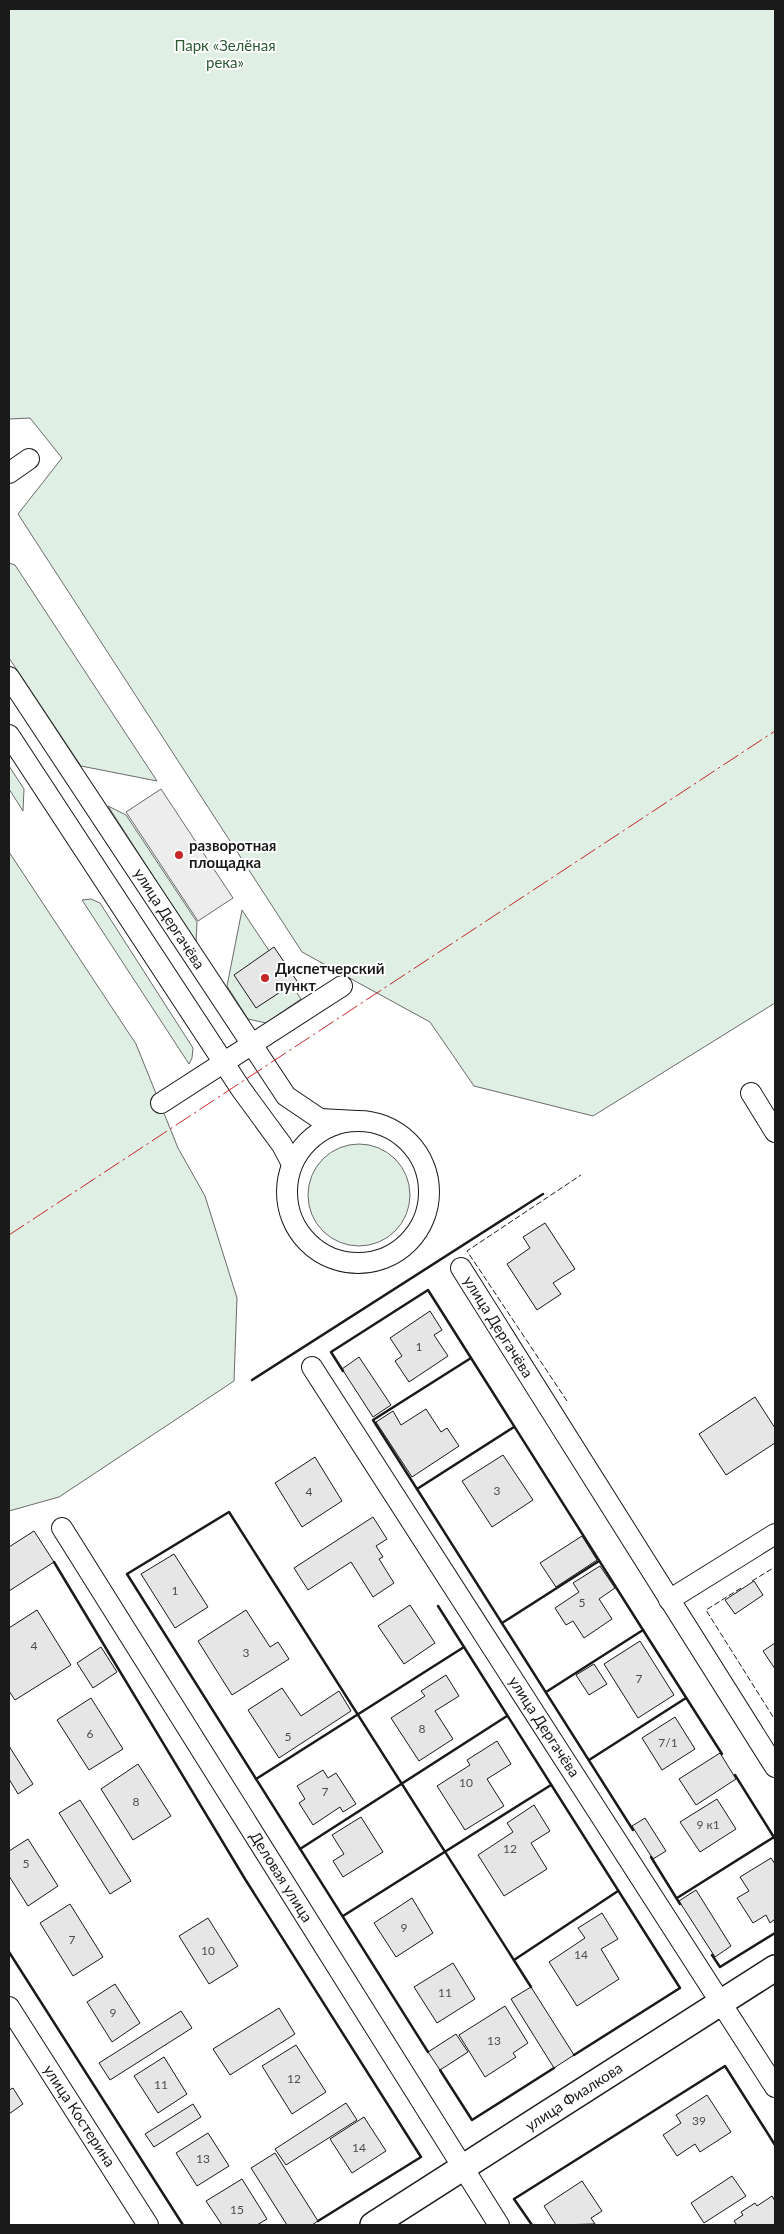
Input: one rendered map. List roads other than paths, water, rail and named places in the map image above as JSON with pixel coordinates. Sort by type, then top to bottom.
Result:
[{"type":"street","points":[[9,473],[29,459]]},
{"type":"street","name":"улица Дергачёва","points":[[9,676],[286,1096],[320,1119],[357,1121]]},
{"type":"street","points":[[9,735],[224,1063],[282,1145],[292,1164]]},
{"type":"street","points":[[160,1103],[342,986]]},
{"type":"street","points":[[751,1093],[775,1132]]},
{"type":"street","points":[[357,1121],[377,1124],[396,1132],[411,1145],[425,1170],[429,1189],[427,1209],[420,1227],[408,1243],[392,1255],[373,1262],[353,1264],[334,1260],[316,1251],[302,1237],[292,1219],[286,1200],[292,1164],[306,1144],[320,1132],[338,1124],[357,1121]]},
{"type":"street","name":"улица Дергачёва","points":[[461,1268],[775,1767]]},
{"type":"street","name":"улица Дергачёва","points":[[312,1368],[775,2087]]},
{"type":"street","name":"Деловая улица","points":[[62,1528],[499,2225]]},
{"type":"street","points":[[669,1600],[775,1534]]},
{"type":"street","name":"улица Фиалкова","points":[[373,2225],[775,1968]]},
{"type":"street","name":"улица Костерина","points":[[9,2007],[148,2225]]},
{"type":"place","name":"разворотная площадка","points":[[179,855]]},
{"type":"place","name":"Диспетчерский пункт","points":[[265,978]]},
{"type":"park label","name":"Парк «Зелёная река»","points":[[225,54]]}]
